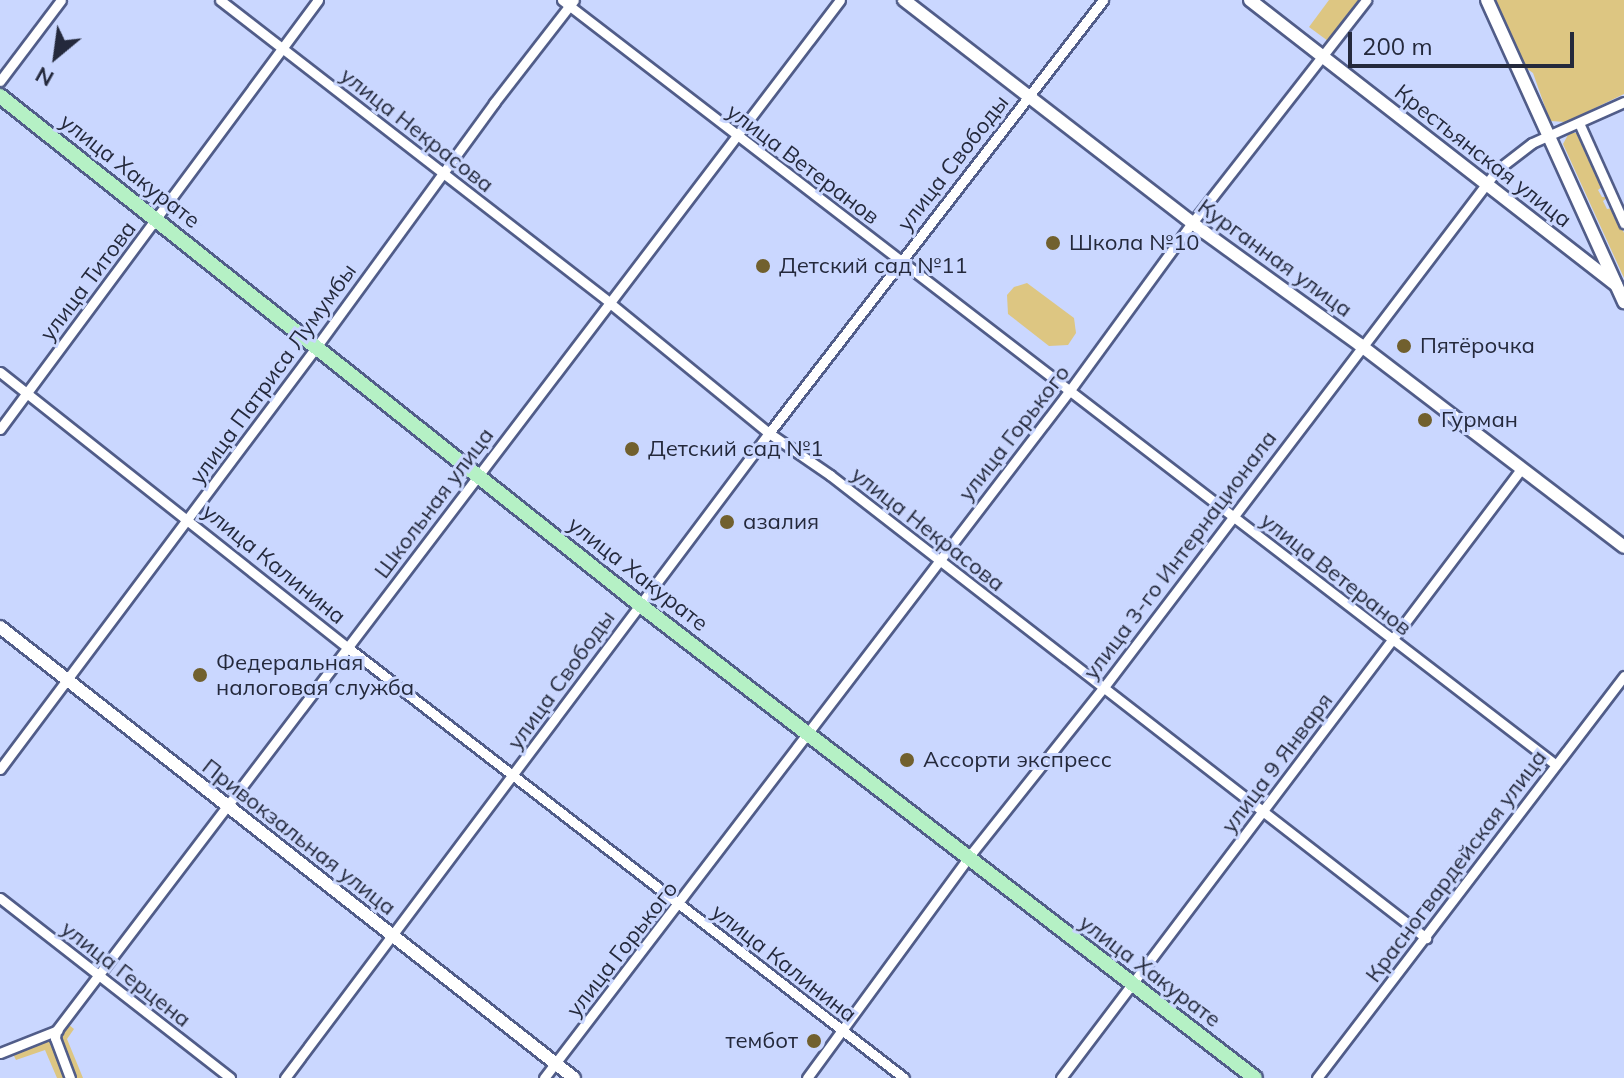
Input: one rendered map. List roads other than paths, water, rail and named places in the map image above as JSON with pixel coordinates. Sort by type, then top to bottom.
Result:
[{"type":"main road","name":"улица Хакурате","points":[[0,96],[639,604],[1255,1078]]},
{"type":"street","points":[[0,81],[61,0]]},
{"type":"street","name":"улица Некрасова","points":[[220,0],[610,303],[769,433],[830,475],[1426,938]]},
{"type":"street","name":"улица Титова","points":[[0,429],[318,0]]},
{"type":"street","name":"Школьная улица","points":[[70,1078],[56,1042],[58,1030],[840,0]]},
{"type":"street","name":"Курганная улица","points":[[904,0],[1192,223],[1360,345],[1624,547]]},
{"type":"street","name":"улица Свободы","points":[[285,1078],[639,604],[1103,0]]},
{"type":"street","name":"Крестьянская улица","points":[[1250,0],[1616,285]]},
{"type":"street","name":"улица Горького","points":[[544,1078],[1070,390],[1192,223],[1366,0]]},
{"type":"street","points":[[1487,0],[1624,302]]},
{"type":"street","name":"улица Ветеранов","points":[[568,2],[737,136],[1556,765]]},
{"type":"street","name":"улица Патриса Лумумбы","points":[[0,769],[317,346],[568,2]]},
{"type":"street","name":"улица 3-го Интернационала","points":[[807,1078],[967,859],[1104,687],[1360,345],[1486,183],[1518,152],[1624,102]]},
{"type":"street","points":[[1579,123],[1624,223]]},
{"type":"street","name":"улица Калинина","points":[[0,372],[189,518],[347,647],[904,1078]]},
{"type":"street","name":"улица 9 Января","points":[[1061,1078],[1521,469]]},
{"type":"street","name":"Привокзальная улица","points":[[0,627],[574,1078]]},
{"type":"street","name":"Красногвардейская улица","points":[[1317,1078],[1624,676]]},
{"type":"street","name":"улица Герцена","points":[[0,898],[230,1078]]},
{"type":"street","name":"Школьная улица","points":[[0,1053],[58,1030]]},
{"type":"place","name":"Школа №10","points":[[1053,243]]},
{"type":"place","name":"Детский сад №11","points":[[763,266]]},
{"type":"place","name":"Пятёрочка","points":[[1404,346]]},
{"type":"place","name":"Гурман","points":[[1425,420]]},
{"type":"place","name":"Детский сад №1","points":[[632,449]]},
{"type":"place","name":"азалия","points":[[727,522]]},
{"type":"place","name":"Федеральная налоговая служба","points":[[200,675]]},
{"type":"place","name":"Ассорти экспресс","points":[[907,760]]},
{"type":"place","name":"тембот","points":[[814,1041]]}]
